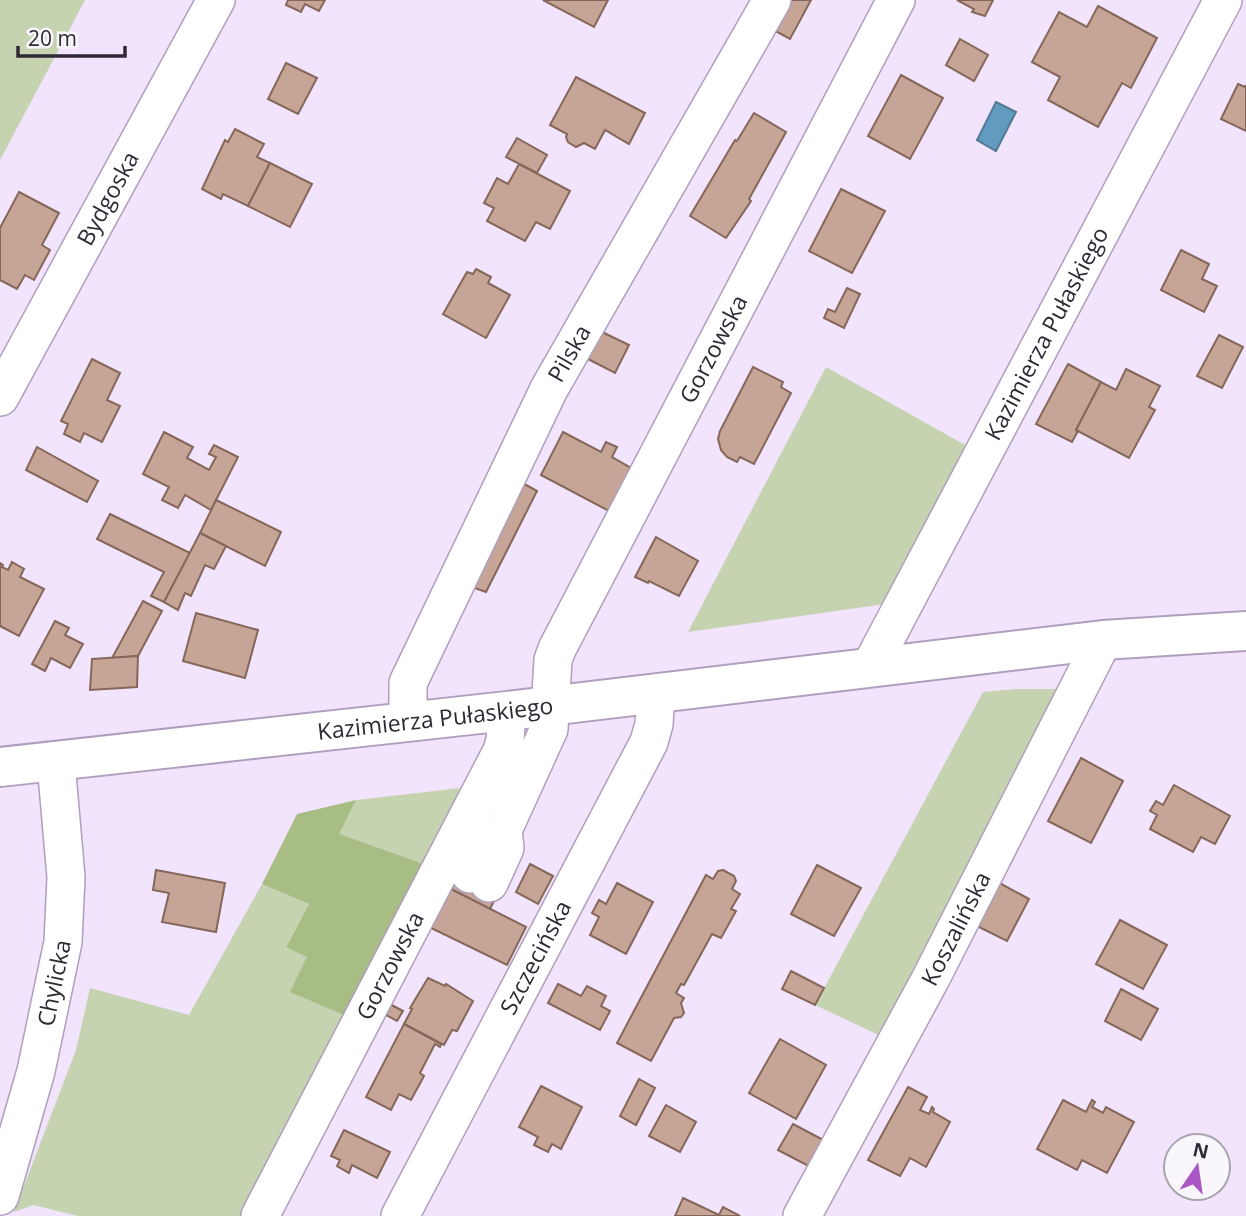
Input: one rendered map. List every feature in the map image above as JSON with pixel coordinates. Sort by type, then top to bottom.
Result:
[{"type":"main road","name":"Kazimierza Pułaskiego","points":[[0,767],[56,763],[1103,640],[1246,631]]},
{"type":"street","name":"Bydgoska","points":[[0,397],[216,0]]},
{"type":"street","name":"Pilska","points":[[408,722],[408,683],[549,389],[772,0]]},
{"type":"street","name":"Gorzowska","points":[[480,879],[487,840],[503,830],[549,729],[553,660],[557,649],[896,0]]},
{"type":"street","name":"Kazimierza Pułaskiego","points":[[871,666],[1223,0]]},
{"type":"street","name":"Koszalińska","points":[[802,1216],[931,978],[1103,640]]},
{"type":"street","name":"Szczecińska","points":[[400,1216],[649,742],[654,724],[656,693]]},
{"type":"street","name":"Gorzowska","points":[[260,1216],[502,751],[507,711]]},
{"type":"street","name":"Chylicka","points":[[0,1196],[36,1071],[64,942],[66,877],[56,763]]},
{"type":"green space","points":[[0,0],[85,0],[0,160]]},
{"type":"green space","points":[[826,367],[967,446],[885,604],[688,632]]},
{"type":"green space","points":[[1071,689],[885,1038],[815,1005],[983,692]]},
{"type":"green space","points":[[469,787],[427,865],[338,834],[356,800]]},
{"type":"green space","points":[[356,800],[339,834],[427,865],[349,1017],[290,992],[307,957],[286,947],[309,904],[262,884],[297,814]]},
{"type":"green space","points":[[262,884],[309,904],[286,946],[307,957],[349,1017],[248,1216],[78,1216],[33,1205],[14,1212],[76,1050],[90,988],[189,1015]]},
{"type":"water","points":[[996,102],[1016,112],[996,151],[977,140]]},
{"type":"building","points":[[288,0],[325,0],[319,11],[305,4],[301,12],[286,5]]},
{"type":"building","points":[[543,0],[608,0],[594,27]]},
{"type":"building","points":[[785,0],[811,0],[790,39],[770,28]]},
{"type":"building","points":[[957,0],[993,0],[985,16],[972,12],[974,9]]},
{"type":"building","points":[[1098,6],[1157,38],[1131,88],[1122,83],[1098,127],[1048,100],[1060,77],[1032,62],[1059,12],[1087,27]]},
{"type":"building","points":[[960,39],[988,55],[974,81],[946,65]]},
{"type":"building","points":[[286,63],[317,78],[298,114],[268,99]]},
{"type":"building","points":[[901,75],[943,98],[910,159],[868,136]]},
{"type":"building","points":[[576,77],[645,113],[629,144],[605,130],[595,149],[584,143],[576,147],[568,142],[567,134],[550,125]]},
{"type":"building","points":[[1238,84],[1245,87],[1246,85],[1246,131],[1221,119]]},
{"type":"building","points":[[754,113],[786,132],[749,199],[751,201],[726,238],[690,216]]},
{"type":"building","points":[[235,129],[264,144],[257,157],[270,163],[248,206],[223,194],[221,199],[202,189],[225,140],[228,142]]},
{"type":"building","points":[[517,138],[547,155],[537,173],[506,157]]},
{"type":"building","points":[[270,163],[312,184],[290,227],[248,206]]},
{"type":"building","points":[[519,164],[570,191],[550,229],[536,222],[525,241],[487,221],[494,208],[484,203],[497,178],[508,184]]},
{"type":"building","points":[[841,189],[885,211],[852,273],[809,251]]},
{"type":"building","points":[[19,192],[59,213],[42,245],[50,250],[34,280],[25,275],[17,289],[0,280],[0,228]]},
{"type":"building","points":[[1181,250],[1209,264],[1202,279],[1217,286],[1204,312],[1161,290]]},
{"type":"building","points":[[476,269],[491,277],[488,283],[510,295],[486,338],[443,314],[467,272],[473,274]]},
{"type":"building","points":[[847,288],[860,294],[844,328],[824,318],[828,309],[835,312]]},
{"type":"building","points":[[602,332],[629,345],[615,373],[588,359]]},
{"type":"building","points":[[1219,335],[1243,347],[1222,388],[1197,376]]},
{"type":"building","points":[[92,359],[120,373],[107,400],[120,406],[102,442],[84,433],[80,442],[64,434],[68,424],[61,421]]},
{"type":"building","points":[[1068,364],[1101,382],[1072,442],[1036,424]]},
{"type":"building","points":[[753,367],[783,382],[781,387],[791,393],[754,464],[740,457],[737,462],[727,457],[721,450],[718,439]]},
{"type":"building","points":[[1126,369],[1160,386],[1149,407],[1155,410],[1129,458],[1076,430],[1101,382],[1116,390]]},
{"type":"building","points":[[164,432],[193,447],[187,458],[209,470],[216,457],[209,454],[214,445],[238,457],[211,510],[185,495],[178,508],[162,500],[169,487],[143,474]]},
{"type":"building","points":[[563,432],[601,452],[606,442],[617,447],[612,457],[631,468],[609,511],[541,475]]},
{"type":"building","points":[[37,447],[98,481],[87,502],[26,470]]},
{"type":"building","points":[[517,480],[537,491],[486,592],[466,585]]},
{"type":"building","points":[[216,500],[281,532],[265,566],[200,533]]},
{"type":"building","points":[[110,514],[190,553],[164,602],[151,596],[164,572],[97,539]]},
{"type":"building","points":[[200,533],[226,546],[214,569],[205,565],[191,596],[185,593],[178,610],[164,602]]},
{"type":"building","points":[[656,537],[698,561],[679,596],[635,577]]},
{"type":"building","points":[[12,562],[24,569],[20,577],[44,589],[19,636],[0,626],[0,563],[8,570]]},
{"type":"building","points":[[143,601],[162,611],[138,656],[112,658]]},
{"type":"building","points":[[196,613],[258,630],[245,678],[183,661]]},
{"type":"building","points":[[55,621],[69,628],[65,635],[83,644],[70,668],[51,658],[45,671],[32,664]]},
{"type":"building","points":[[138,656],[137,687],[90,690],[92,659]]},
{"type":"building","points":[[1081,758],[1123,781],[1091,843],[1048,821]]},
{"type":"building","points":[[1174,785],[1230,816],[1215,844],[1201,837],[1193,852],[1150,829],[1157,815],[1150,811],[1156,801],[1163,805]]},
{"type":"building","points":[[530,864],[553,876],[538,904],[516,892]]},
{"type":"building","points":[[817,865],[861,888],[834,936],[791,914]]},
{"type":"building","points":[[456,867],[500,889],[490,909],[446,887]]},
{"type":"building","points":[[156,870],[225,883],[216,932],[162,922],[169,893],[153,890]]},
{"type":"building","points":[[723,870],[734,876],[736,881],[732,889],[740,894],[731,909],[736,911],[721,938],[712,934],[684,985],[681,984],[676,993],[684,998],[681,1003],[684,1013],[681,1017],[674,1018],[651,1061],[617,1043],[706,875],[713,879],[718,871]]},
{"type":"building","points":[[994,880],[1029,899],[1007,941],[971,923]]},
{"type":"building","points":[[617,883],[653,902],[626,954],[590,935],[599,917],[592,913],[599,900],[606,904]]},
{"type":"building","points":[[445,886],[526,927],[507,965],[425,925]]},
{"type":"building","points":[[1120,920],[1167,945],[1143,989],[1096,964]]},
{"type":"building","points":[[791,971],[824,988],[815,1005],[782,989]]},
{"type":"building","points":[[428,978],[445,986],[446,984],[473,1001],[457,1031],[452,1030],[444,1045],[404,1024]]},
{"type":"building","points":[[558,984],[581,996],[587,986],[606,996],[601,1006],[610,1011],[600,1030],[548,1003]]},
{"type":"building","points":[[1121,989],[1158,1009],[1141,1040],[1105,1021]]},
{"type":"building","points":[[384,1001],[403,1011],[397,1021],[379,1011]]},
{"type":"building","points":[[404,1024],[441,1044],[440,1047],[435,1044],[420,1073],[424,1076],[411,1100],[399,1094],[391,1110],[366,1097]]},
{"type":"building","points":[[780,1039],[826,1065],[796,1119],[749,1093]]},
{"type":"building","points":[[639,1079],[655,1088],[636,1125],[620,1116]]},
{"type":"building","points":[[541,1086],[582,1107],[561,1149],[552,1144],[548,1152],[534,1145],[538,1137],[519,1127]]},
{"type":"building","points":[[908,1087],[927,1097],[920,1110],[929,1114],[932,1107],[933,1112],[950,1122],[926,1167],[910,1158],[900,1176],[868,1160]]},
{"type":"building","points":[[1063,1100],[1086,1112],[1092,1100],[1095,1102],[1092,1107],[1103,1113],[1106,1107],[1134,1122],[1107,1173],[1082,1160],[1077,1170],[1037,1149]]},
{"type":"building","points":[[666,1105],[696,1122],[680,1152],[649,1136]]},
{"type":"building","points":[[793,1124],[829,1143],[816,1170],[778,1150]]},
{"type":"building","points":[[344,1130],[390,1152],[377,1178],[352,1165],[349,1173],[337,1166],[340,1160],[331,1156]]},
{"type":"building","points":[[683,1198],[719,1215],[723,1207],[740,1216],[675,1216]]}]
